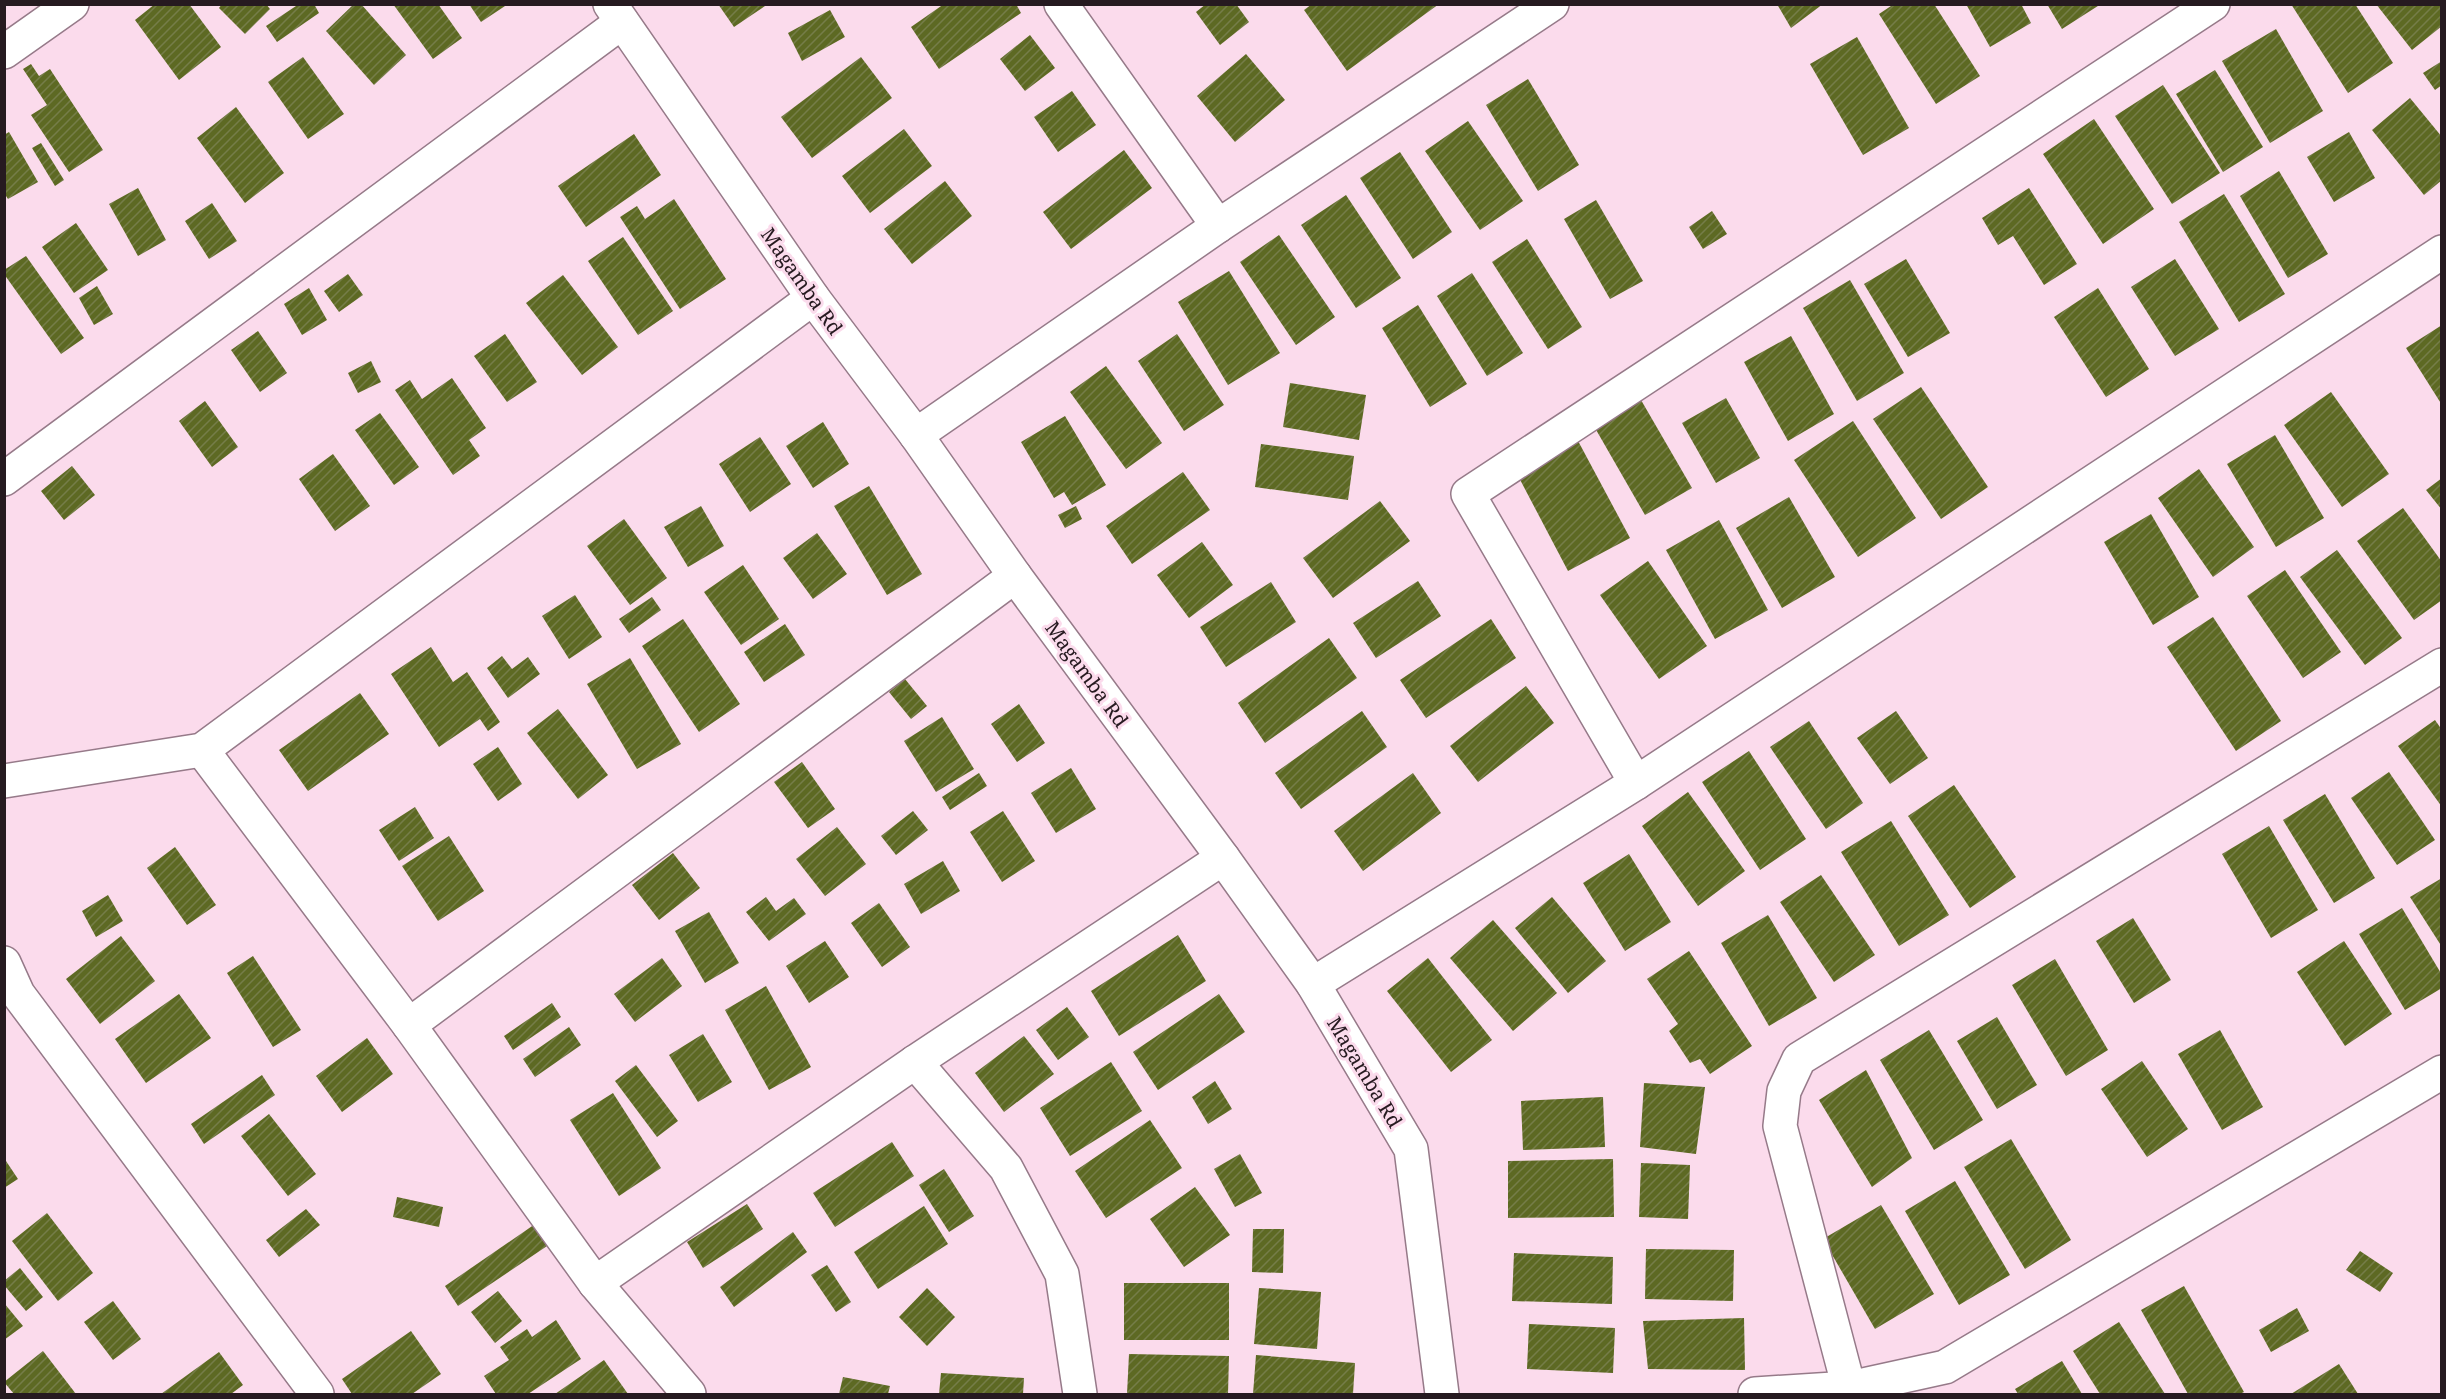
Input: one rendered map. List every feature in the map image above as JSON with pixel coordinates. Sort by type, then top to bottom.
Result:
[{"type":"street","points":[[4,52],[72,4]]},
{"type":"street","points":[[1061,4],[1218,226]]},
{"type":"street","points":[[916,435],[1218,226],[1552,4]]},
{"type":"street","points":[[1636,783],[1468,494],[2213,4]]},
{"type":"street","points":[[4,479],[616,13]]},
{"type":"street","name":"Magamba Rd","points":[[616,13],[813,298],[916,435],[1015,576],[1313,984],[1411,1149],[1442,1395]]},
{"type":"street","points":[[1313,984],[1636,783],[2442,252]]},
{"type":"street","points":[[4,782],[202,750],[813,298]]},
{"type":"street","points":[[409,1025],[1015,576]]},
{"type":"street","points":[[1850,1388],[1780,1126],[1784,1091],[1799,1059],[2442,665]]},
{"type":"street","points":[[202,750],[409,1025],[595,1283],[688,1395]]},
{"type":"street","points":[[595,1283],[915,1062],[1223,858]]},
{"type":"street","points":[[4,963],[18,994],[317,1395]]},
{"type":"street","points":[[915,1062],[1006,1168],[1062,1274],[1080,1395]]},
{"type":"street","points":[[1755,1395],[1850,1388],[1945,1367],[2442,1072]]},
{"type":"building","points":[[155,4],[189,4],[221,47],[179,80],[135,20]]},
{"type":"building","points":[[222,4],[266,4],[270,9],[245,34],[219,8]]},
{"type":"building","points":[[299,4],[314,4],[319,13],[277,42],[266,26]]},
{"type":"building","points":[[354,4],[361,4],[406,55],[374,85],[326,31]]},
{"type":"building","points":[[393,4],[438,4],[462,38],[433,59]]},
{"type":"building","points":[[469,4],[508,4],[481,22]]},
{"type":"building","points":[[718,4],[768,4],[734,27]]},
{"type":"building","points":[[944,4],[1016,4],[1021,13],[939,69],[911,27]]},
{"type":"building","points":[[1206,4],[1236,4],[1249,22],[1220,45],[1196,12]]},
{"type":"building","points":[[1312,4],[1439,4],[1347,71],[1304,10]]},
{"type":"building","points":[[1777,4],[1823,4],[1791,28]]},
{"type":"building","points":[[1894,4],[1934,4],[1980,76],[1936,104],[1879,14]]},
{"type":"building","points":[[1966,4],[2021,4],[2031,23],[1990,47]]},
{"type":"building","points":[[2047,4],[2101,4],[2062,29]]},
{"type":"building","points":[[2291,4],[2355,4],[2393,63],[2348,93]]},
{"type":"building","points":[[2376,4],[2440,4],[2442,26],[2412,50]]},
{"type":"building","points":[[830,10],[845,37],[802,61],[788,33]]},
{"type":"building","points":[[2276,29],[2323,111],[2270,143],[2222,61]]},
{"type":"building","points":[[1030,35],[1055,68],[1025,91],[1000,59]]},
{"type":"building","points":[[1857,37],[1909,128],[1863,155],[1810,64]]},
{"type":"building","points":[[1246,54],[1285,100],[1235,142],[1197,96]]},
{"type":"building","points":[[303,57],[344,114],[308,139],[268,82]]},
{"type":"building","points":[[861,57],[892,98],[812,158],[781,117]]},
{"type":"building","points":[[2442,61],[2442,85],[2435,90],[2423,73]]},
{"type":"building","points":[[31,64],[39,76],[50,69],[103,150],[69,172],[31,115],[47,105],[23,69]]},
{"type":"building","points":[[2215,70],[2263,147],[2223,172],[2176,94]]},
{"type":"building","points":[[1528,79],[1579,165],[1538,191],[1486,105]]},
{"type":"building","points":[[2163,85],[2220,173],[2172,204],[2115,116]]},
{"type":"building","points":[[1072,91],[1096,125],[1058,152],[1034,117]]},
{"type":"building","points":[[2410,98],[2442,137],[2442,180],[2424,195],[2372,130]]},
{"type":"building","points":[[236,107],[284,173],[245,203],[197,138]]},
{"type":"building","points":[[2094,119],[2154,209],[2103,244],[2043,154]]},
{"type":"building","points":[[1468,121],[1523,201],[1480,230],[1425,151]]},
{"type":"building","points":[[904,129],[932,166],[870,213],[842,176]]},
{"type":"building","points":[[9,132],[38,182],[8,199],[4,193],[4,135]]},
{"type":"building","points":[[2349,132],[2375,178],[2334,202],[2307,157]]},
{"type":"building","points":[[634,134],[661,175],[586,227],[558,186]]},
{"type":"building","points":[[41,143],[64,180],[55,186],[32,148]]},
{"type":"building","points":[[1124,150],[1152,188],[1071,249],[1043,212]]},
{"type":"building","points":[[1400,152],[1452,232],[1413,259],[1360,178]]},
{"type":"building","points":[[2279,171],[2328,254],[2288,278],[2240,196]]},
{"type":"building","points":[[945,181],[972,216],[912,264],[884,229]]},
{"type":"building","points":[[138,188],[166,240],[138,256],[109,204]]},
{"type":"building","points":[[2029,188],[2077,264],[2044,285],[2013,236],[1998,245],[1982,218]]},
{"type":"building","points":[[2224,194],[2285,294],[2239,322],[2179,222]]},
{"type":"building","points":[[1346,195],[1401,278],[1356,308],[1301,225]]},
{"type":"building","points":[[674,199],[726,279],[680,309],[620,217],[637,206],[645,219]]},
{"type":"building","points":[[1596,200],[1643,281],[1610,299],[1564,219]]},
{"type":"building","points":[[212,203],[237,241],[209,259],[185,221]]},
{"type":"building","points":[[1712,211],[1727,234],[1703,249],[1689,227]]},
{"type":"building","points":[[76,223],[108,270],[74,293],[42,247]]},
{"type":"building","points":[[1279,235],[1335,317],[1296,345],[1240,262]]},
{"type":"building","points":[[623,237],[673,311],[638,335],[588,261]]},
{"type":"building","points":[[1527,239],[1582,327],[1548,349],[1492,262]]},
{"type":"building","points":[[26,256],[84,338],[61,354],[4,274],[4,270]]},
{"type":"building","points":[[1906,259],[1950,333],[1908,357],[1864,284]]},
{"type":"building","points":[[2175,259],[2219,329],[2175,356],[2131,287]]},
{"type":"building","points":[[1229,271],[1280,353],[1228,385],[1178,302]]},
{"type":"building","points":[[1472,273],[1523,353],[1487,376],[1437,296]]},
{"type":"building","points":[[348,274],[363,295],[339,312],[324,291]]},
{"type":"building","points":[[563,275],[618,347],[582,375],[526,303]]},
{"type":"building","points":[[1850,280],[1904,373],[1857,401],[1803,308]]},
{"type":"building","points":[[97,286],[113,314],[94,325],[79,298]]},
{"type":"building","points":[[309,288],[327,320],[302,335],[284,304]]},
{"type":"building","points":[[2098,288],[2149,369],[2106,397],[2054,317]]},
{"type":"building","points":[[1418,305],[1467,384],[1430,407],[1382,328]]},
{"type":"building","points":[[2442,325],[2442,405],[2406,348]]},
{"type":"building","points":[[258,331],[287,373],[260,392],[231,350]]},
{"type":"building","points":[[505,334],[537,382],[507,402],[474,356]]},
{"type":"building","points":[[1177,334],[1224,405],[1184,431],[1138,361]]},
{"type":"building","points":[[1791,336],[1834,414],[1788,441],[1744,362]]},
{"type":"building","points":[[371,361],[381,382],[358,393],[348,373]]},
{"type":"building","points":[[1106,366],[1162,443],[1126,469],[1070,392]]},
{"type":"building","points":[[452,378],[486,428],[469,440],[480,456],[453,475],[395,390],[410,380],[422,399]]},
{"type":"building","points":[[1290,383],[1366,395],[1359,440],[1283,427]]},
{"type":"building","points":[[1921,387],[1988,487],[1941,519],[1873,419]]},
{"type":"building","points":[[2331,392],[2389,474],[2342,507],[2284,425]]},
{"type":"building","points":[[1726,398],[1760,458],[1716,483],[1682,423]]},
{"type":"building","points":[[1641,400],[1692,488],[1645,515],[1595,428]]},
{"type":"building","points":[[205,401],[238,447],[212,467],[179,421]]},
{"type":"building","points":[[380,413],[419,467],[394,485],[355,430]]},
{"type":"building","points":[[1065,416],[1106,485],[1072,505],[1064,492],[1054,498],[1021,442]]},
{"type":"building","points":[[1853,421],[1916,518],[1858,557],[1794,460]]},
{"type":"building","points":[[823,422],[849,464],[813,488],[786,446]]},
{"type":"building","points":[[2275,435],[2324,518],[2276,547],[2227,464]]},
{"type":"building","points":[[760,437],[791,484],[750,512],[719,464]]},
{"type":"building","points":[[1577,439],[1630,538],[1568,571],[1516,472]]},
{"type":"building","points":[[1261,444],[1354,456],[1348,500],[1255,487]]},
{"type":"building","points":[[333,454],[370,506],[335,531],[299,479]]},
{"type":"building","points":[[72,466],[95,495],[64,520],[41,491]]},
{"type":"building","points":[[2199,469],[2254,547],[2213,577],[2158,498]]},
{"type":"building","points":[[1183,472],[1210,510],[1132,564],[1106,526]]},
{"type":"building","points":[[2442,478],[2442,510],[2426,490]]},
{"type":"building","points":[[869,486],[922,574],[887,595],[834,506]]},
{"type":"building","points":[[1789,497],[1835,577],[1782,608],[1736,528]]},
{"type":"building","points":[[1380,501],[1410,541],[1333,598],[1303,558]]},
{"type":"building","points":[[701,506],[724,546],[688,567],[664,527]]},
{"type":"building","points":[[1076,506],[1082,519],[1065,528],[1058,515]]},
{"type":"building","points":[[2403,508],[2442,562],[2442,600],[2414,620],[2357,541]]},
{"type":"building","points":[[2151,514],[2199,597],[2153,625],[2104,542]]},
{"type":"building","points":[[624,519],[667,578],[630,605],[587,546]]},
{"type":"building","points":[[1719,520],[1768,610],[1715,639],[1666,550]]},
{"type":"building","points":[[817,533],[847,574],[813,599],[783,558]]},
{"type":"building","points":[[1202,542],[1233,585],[1189,618],[1157,575]]},
{"type":"building","points":[[2337,550],[2402,638],[2365,665],[2300,577]]},
{"type":"building","points":[[1648,561],[1707,646],[1659,679],[1600,595]]},
{"type":"building","points":[[743,565],[779,619],[741,645],[704,592]]},
{"type":"building","points":[[2285,570],[2341,652],[2303,678],[2247,596]]},
{"type":"building","points":[[1418,581],[1441,616],[1376,658],[1353,623]]},
{"type":"building","points":[[1271,582],[1296,622],[1226,667],[1200,627]]},
{"type":"building","points":[[575,595],[602,637],[569,659],[542,616]]},
{"type":"building","points":[[652,597],[661,610],[629,633],[619,619]]},
{"type":"building","points":[[2213,617],[2281,721],[2236,751],[2167,647]]},
{"type":"building","points":[[683,619],[740,704],[699,732],[642,646]]},
{"type":"building","points":[[1491,619],[1516,658],[1426,718],[1400,680]]},
{"type":"building","points":[[785,624],[805,655],[764,682],[744,652]]},
{"type":"building","points":[[1329,638],[1357,678],[1265,743],[1238,703]]},
{"type":"building","points":[[431,647],[453,682],[467,672],[500,722],[488,731],[480,719],[439,747],[391,674]]},
{"type":"building","points":[[502,656],[512,669],[528,657],[540,674],[508,698],[487,668]]},
{"type":"building","points":[[630,658],[681,744],[637,769],[587,684]]},
{"type":"building","points":[[905,679],[927,706],[911,719],[889,692]]},
{"type":"building","points":[[1526,686],[1554,723],[1478,782],[1450,746]]},
{"type":"building","points":[[360,693],[389,734],[308,791],[279,750]]},
{"type":"building","points":[[1019,704],[1045,743],[1017,762],[991,724]]},
{"type":"building","points":[[558,709],[608,775],[578,799],[527,733]]},
{"type":"building","points":[[1362,711],[1387,747],[1301,809],[1275,773]]},
{"type":"building","points":[[1896,711],[1928,758],[1890,784],[1857,738]]},
{"type":"building","points":[[942,717],[974,769],[936,792],[904,741]]},
{"type":"building","points":[[2435,720],[2442,730],[2442,807],[2398,746]]},
{"type":"building","points":[[1809,721],[1863,803],[1826,829],[1770,747]]},
{"type":"building","points":[[498,747],[522,784],[498,801],[473,764]]},
{"type":"building","points":[[1749,751],[1806,839],[1760,870],[1702,782]]},
{"type":"building","points":[[802,762],[835,809],[808,828],[774,782]]},
{"type":"building","points":[[1071,768],[1096,809],[1056,833],[1031,793]]},
{"type":"building","points":[[2389,772],[2435,840],[2397,865],[2351,798]]},
{"type":"building","points":[[979,773],[987,786],[950,810],[942,797]]},
{"type":"building","points":[[1413,773],[1441,813],[1363,871],[1334,831]]},
{"type":"building","points":[[1954,785],[2016,877],[1970,908],[1908,816]]},
{"type":"building","points":[[1688,792],[1745,871],[1698,906],[1642,826]]},
{"type":"building","points":[[2325,794],[2375,878],[2334,903],[2283,820]]},
{"type":"building","points":[[415,807],[434,838],[399,861],[379,830]]},
{"type":"building","points":[[913,811],[928,830],[896,855],[881,836]]},
{"type":"building","points":[[1003,811],[1035,861],[1002,882],[970,832]]},
{"type":"building","points":[[1891,821],[1949,915],[1899,946],[1841,852]]},
{"type":"building","points":[[2269,826],[2318,910],[2271,938],[2222,854]]},
{"type":"building","points":[[837,827],[866,864],[825,896],[796,859]]},
{"type":"building","points":[[449,836],[484,891],[438,921],[402,866]]},
{"type":"building","points":[[175,847],[216,905],[187,925],[147,868]]},
{"type":"building","points":[[673,853],[700,888],[659,920],[632,885]]},
{"type":"building","points":[[1629,854],[1671,922],[1625,951],[1583,883]]},
{"type":"building","points":[[943,861],[960,891],[921,914],[904,884]]},
{"type":"building","points":[[1821,875],[1875,955],[1834,982],[1780,902]]},
{"type":"building","points":[[2442,878],[2442,947],[2410,897]]},
{"type":"building","points":[[108,895],[123,921],[96,937],[82,911]]},
{"type":"building","points":[[766,897],[776,911],[794,898],[806,914],[769,941],[746,912]]},
{"type":"building","points":[[1552,897],[1606,961],[1568,993],[1515,928]]},
{"type":"building","points":[[879,903],[910,947],[882,967],[851,923]]},
{"type":"building","points":[[2402,908],[2442,975],[2442,988],[2405,1010],[2359,934]]},
{"type":"building","points":[[709,912],[739,963],[705,983],[675,931]]},
{"type":"building","points":[[1768,915],[1817,998],[1769,1026],[1721,943]]},
{"type":"building","points":[[2133,918],[2171,980],[2134,1003],[2096,941]]},
{"type":"building","points":[[1493,920],[1557,993],[1513,1031],[1450,958]]},
{"type":"building","points":[[1178,935],[1206,981],[1119,1036],[1091,991]]},
{"type":"building","points":[[121,936],[155,981],[100,1024],[66,979]]},
{"type":"building","points":[[825,941],[849,977],[809,1003],[786,966]]},
{"type":"building","points":[[2344,941],[2392,1014],[2345,1046],[2297,972]]},
{"type":"building","points":[[1689,951],[1752,1046],[1710,1074],[1700,1059],[1690,1063],[1669,1031],[1678,1024],[1647,979]]},
{"type":"building","points":[[253,956],[301,1030],[273,1047],[227,973]]},
{"type":"building","points":[[662,958],[682,986],[635,1022],[614,994]]},
{"type":"building","points":[[1428,958],[1492,1040],[1451,1072],[1387,991]]},
{"type":"building","points":[[2055,959],[2108,1050],[2066,1076],[2012,985]]},
{"type":"building","points":[[766,986],[811,1067],[769,1090],[725,1010]]},
{"type":"building","points":[[179,994],[211,1038],[146,1083],[115,1039]]},
{"type":"building","points":[[1219,994],[1245,1032],[1158,1090],[1133,1052]]},
{"type":"building","points":[[552,1003],[561,1017],[513,1050],[504,1036]]},
{"type":"building","points":[[1067,1007],[1089,1037],[1058,1060],[1036,1030]]},
{"type":"building","points":[[1997,1017],[2037,1085],[1997,1109],[1957,1041]]},
{"type":"building","points":[[569,1027],[581,1045],[535,1077],[523,1059]]},
{"type":"building","points":[[1929,1030],[1983,1120],[1934,1150],[1880,1060]]},
{"type":"building","points":[[2220,1030],[2263,1107],[2222,1130],[2178,1054]]},
{"type":"building","points":[[703,1034],[732,1082],[698,1102],[669,1055]]},
{"type":"building","points":[[1024,1036],[1054,1074],[1004,1112],[975,1073]]},
{"type":"building","points":[[367,1038],[393,1074],[342,1112],[316,1076]]},
{"type":"building","points":[[2142,1061],[2188,1129],[2147,1157],[2101,1089]]},
{"type":"building","points":[[1111,1062],[1142,1111],[1070,1156],[1040,1108]]},
{"type":"building","points":[[636,1065],[678,1121],[657,1137],[615,1081]]},
{"type":"building","points":[[1866,1070],[1912,1158],[1872,1187],[1819,1100]]},
{"type":"building","points":[[262,1075],[275,1095],[204,1144],[191,1124]]},
{"type":"building","points":[[1215,1081],[1232,1109],[1208,1124],[1192,1097]]},
{"type":"building","points":[[1644,1083],[1705,1087],[1696,1154],[1640,1147]]},
{"type":"building","points":[[613,1093],[661,1168],[619,1196],[570,1120]]},
{"type":"building","points":[[1603,1097],[1605,1147],[1523,1150],[1521,1101]]},
{"type":"building","points":[[269,1114],[316,1174],[288,1196],[241,1136]]},
{"type":"building","points":[[1150,1120],[1182,1168],[1106,1218],[1075,1171]]},
{"type":"building","points":[[2011,1139],[2071,1240],[2025,1269],[1964,1167]]},
{"type":"building","points":[[892,1142],[914,1176],[835,1227],[813,1193]]},
{"type":"building","points":[[1240,1154],[1262,1193],[1235,1207],[1214,1169]]},
{"type":"building","points":[[4,1158],[18,1179],[4,1188]]},
{"type":"building","points":[[1613,1159],[1614,1217],[1508,1218],[1508,1161]]},
{"type":"building","points":[[1641,1163],[1690,1165],[1688,1219],[1639,1217]]},
{"type":"building","points":[[944,1169],[974,1216],[949,1232],[919,1185]]},
{"type":"building","points":[[1955,1181],[2010,1275],[1959,1305],[1905,1211]]},
{"type":"building","points":[[1195,1187],[1230,1235],[1184,1267],[1150,1219]]},
{"type":"building","points":[[397,1197],[443,1207],[439,1227],[393,1217]]},
{"type":"building","points":[[747,1204],[763,1229],[703,1268],[687,1242]]},
{"type":"building","points":[[1881,1205],[1934,1294],[1875,1329],[1823,1239]]},
{"type":"building","points":[[924,1206],[948,1244],[878,1289],[854,1252]]},
{"type":"building","points":[[306,1209],[320,1225],[279,1257],[266,1240]]},
{"type":"building","points":[[47,1213],[93,1273],[58,1301],[12,1241]]},
{"type":"building","points":[[538,1222],[553,1242],[458,1306],[445,1286]]},
{"type":"building","points":[[1253,1229],[1284,1229],[1283,1273],[1252,1272]]},
{"type":"building","points":[[793,1232],[807,1252],[734,1307],[720,1287]]},
{"type":"building","points":[[1646,1249],[1734,1250],[1733,1301],[1645,1299]]},
{"type":"building","points":[[2360,1251],[2393,1273],[2380,1292],[2346,1270]]},
{"type":"building","points":[[1514,1253],[1613,1257],[1612,1304],[1512,1301]]},
{"type":"building","points":[[827,1265],[851,1302],[836,1312],[811,1275]]},
{"type":"building","points":[[20,1268],[43,1297],[26,1311],[4,1285],[4,1281]]},
{"type":"building","points":[[1124,1283],[1229,1283],[1229,1340],[1124,1340]]},
{"type":"building","points":[[2184,1286],[2244,1392],[2240,1394],[2188,1394],[2141,1310]]},
{"type":"building","points":[[927,1288],[955,1317],[927,1346],[899,1317]]},
{"type":"building","points":[[1259,1288],[1321,1292],[1317,1349],[1254,1344]]},
{"type":"building","points":[[498,1291],[522,1321],[495,1343],[471,1312]]},
{"type":"building","points":[[113,1301],[141,1339],[113,1360],[84,1322]]},
{"type":"building","points":[[4,1303],[23,1326],[4,1340]]},
{"type":"building","points":[[2297,1308],[2309,1331],[2271,1352],[2259,1330]]},
{"type":"building","points":[[1744,1318],[1745,1370],[1648,1369],[1643,1321]]},
{"type":"building","points":[[556,1320],[581,1359],[528,1394],[496,1394],[484,1376],[509,1360],[500,1347],[527,1329],[532,1337]]},
{"type":"building","points":[[2119,1322],[2165,1394],[2100,1394],[2073,1351]]},
{"type":"building","points":[[1529,1324],[1615,1328],[1613,1373],[1527,1369]]},
{"type":"building","points":[[411,1331],[441,1374],[412,1394],[352,1394],[342,1379]]},
{"type":"building","points":[[43,1351],[76,1394],[14,1394],[4,1382]]},
{"type":"building","points":[[219,1352],[243,1385],[231,1394],[161,1394]]},
{"type":"building","points":[[1129,1354],[1229,1356],[1228,1394],[1127,1394]]},
{"type":"building","points":[[1256,1355],[1355,1363],[1353,1394],[1253,1394]]},
{"type":"building","points":[[604,1360],[628,1394],[555,1394]]},
{"type":"building","points":[[2062,1361],[2082,1394],[2018,1394],[2015,1389]]},
{"type":"building","points":[[2339,1364],[2358,1394],[2291,1394]]},
{"type":"building","points":[[941,1373],[1024,1378],[1023,1394],[939,1394]]},
{"type":"building","points":[[843,1377],[890,1386],[888,1394],[839,1394]]}]
